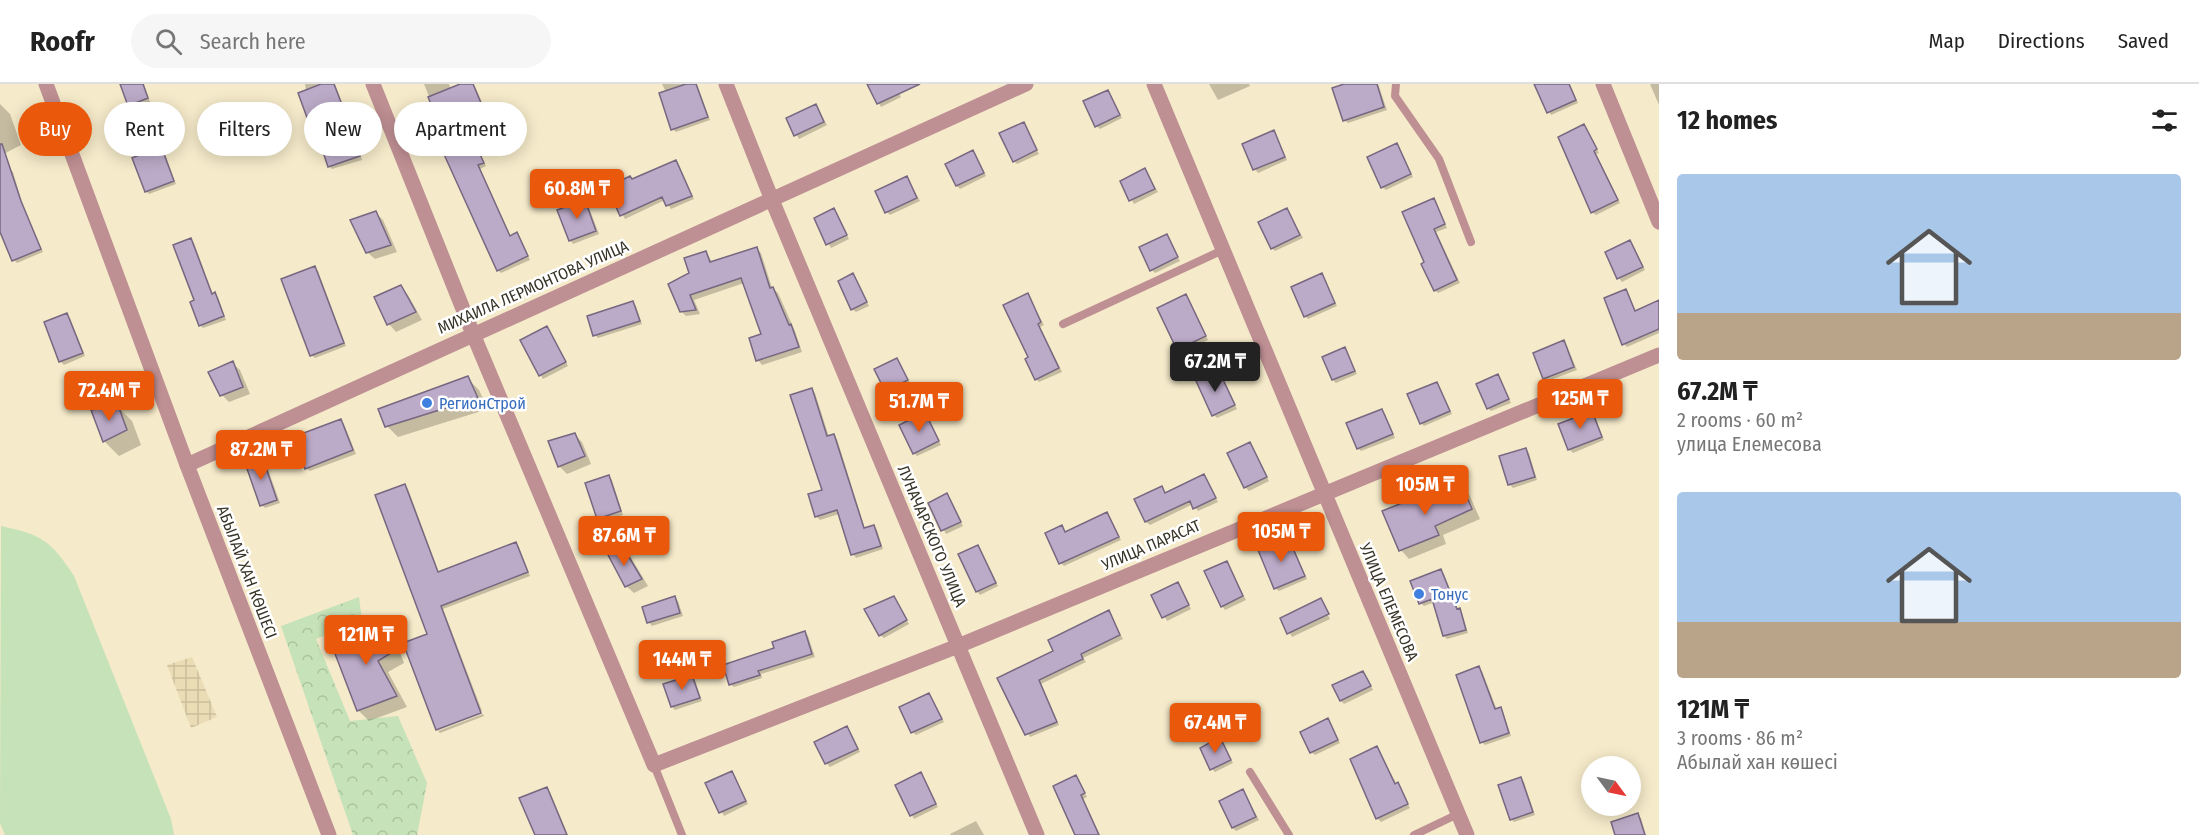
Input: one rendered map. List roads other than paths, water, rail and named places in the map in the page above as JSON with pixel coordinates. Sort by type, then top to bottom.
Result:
[{"type":"street","name":"АБЫЛАЙ ХАН КӨШЕСІ","points":[[46,84],[187,465],[329,835]]},
{"type":"street","points":[[373,84],[472,334],[654,765]]},
{"type":"street","name":"ЛУНАЧАРСКОГО УЛИЦА","points":[[726,84],[772,200],[1037,835]]},
{"type":"street","name":"МИХАИЛА ЛЕРМОНТОВА УЛИЦА","points":[[187,465],[1026,84]]},
{"type":"street","name":"УЛИЦА ЕЛЕМЕСОВА","points":[[1154,84],[1467,835]]},
{"type":"street","points":[[1603,84],[1659,222]]},
{"type":"street","name":"УЛИЦА ПАРАСАТ","points":[[654,765],[958,646],[1323,492],[1659,355]]},
{"type":"lane","points":[[1396,84],[1395,96],[1439,159],[1471,242]]},
{"type":"lane","points":[[1063,324],[1223,250]]},
{"type":"lane","points":[[654,765],[682,835]]},
{"type":"lane","points":[[1250,772],[1289,835]]},
{"type":"lane","points":[[1414,835],[1458,814]]},
{"type":"place","name":"РегионСтрой","points":[[427,403]]},
{"type":"place","name":"Тонус","points":[[1419,594]]}]
